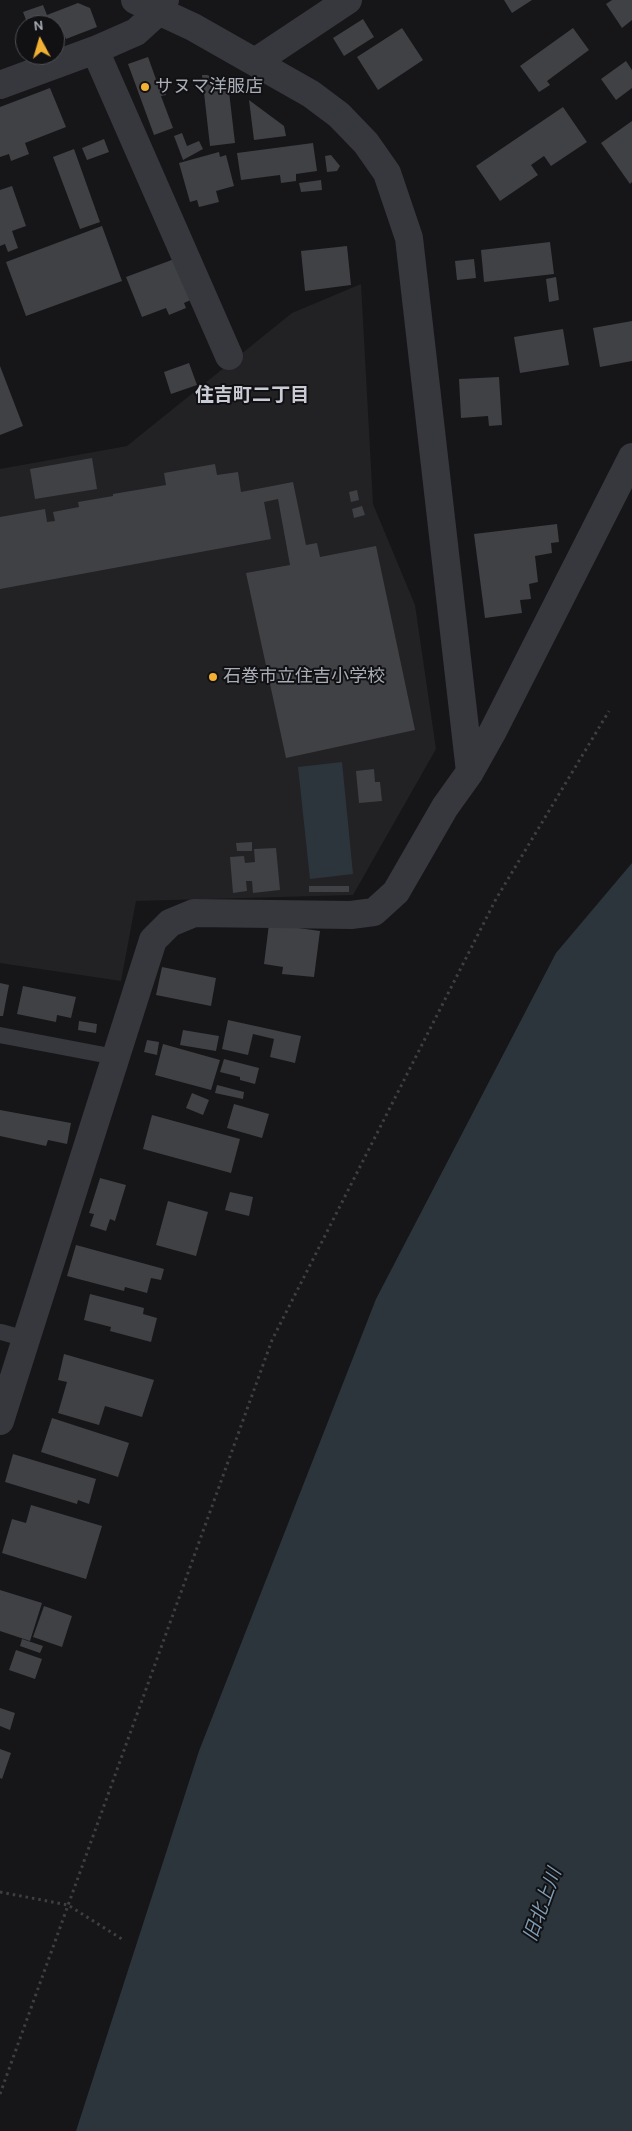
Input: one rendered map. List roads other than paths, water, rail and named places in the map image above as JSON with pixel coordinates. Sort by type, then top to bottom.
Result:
[{"type":"street","points":[[255,62],[348,0]]},
{"type":"street","points":[[0,85],[95,50],[136,32],[153,4],[311,94],[339,115],[366,142],[387,173],[410,238],[465,778]]},
{"type":"street","points":[[95,50],[229,356]]},
{"type":"street","points":[[0,1421],[13,1336],[115,1057],[153,940],[170,923],[194,913],[351,915],[374,912],[396,892],[445,807],[465,778],[498,722],[632,457]]},
{"type":"lane","points":[[0,1035],[115,1057]]},
{"type":"water","points":[[342,762],[353,874],[310,879],[298,767]]},
{"type":"water","name":"旧北上川","points":[[632,863],[632,2131],[76,2131],[199,1751],[376,1299],[556,953]]},
{"type":"place","name":"サヌマ洋服店","points":[[145,87]]},
{"type":"place","name":"石巻市立住吉小学校","points":[[213,677]]},
{"type":"district","name":"住吉町二丁目","points":[[252,396]]}]
